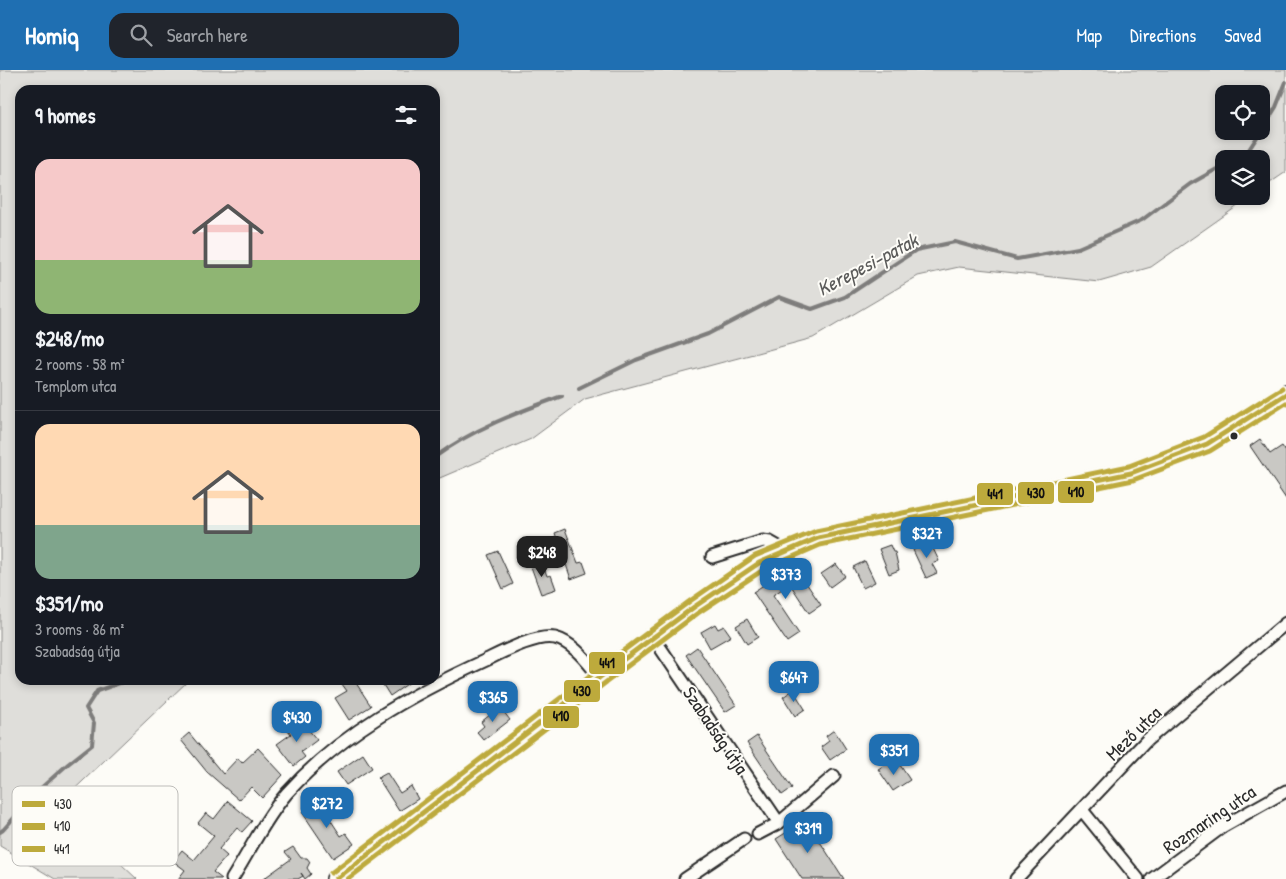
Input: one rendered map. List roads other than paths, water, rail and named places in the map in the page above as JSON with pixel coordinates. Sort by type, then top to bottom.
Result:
[{"type":"main road","points":[[336,879],[600,676],[726,584],[759,564],[818,538],[1132,473],[1207,444],[1286,394]]},
{"type":"street","points":[[712,557],[763,541],[770,542],[786,551]]},
{"type":"street","name":"Mező utca","points":[[1016,879],[1147,740],[1286,623]]},
{"type":"street","points":[[440,682],[529,641],[552,637],[564,641],[576,649],[600,676]]},
{"type":"street","name":"Szabadság útja","points":[[653,637],[779,822]]},
{"type":"street","points":[[232,879],[263,828],[287,794],[333,749],[366,725],[435,685]]},
{"type":"street","points":[[758,834],[779,822],[834,776]]},
{"type":"street","name":"Rozmaring utca","points":[[1152,879],[1222,827],[1286,791]]},
{"type":"street","points":[[1082,810],[1138,879]]},
{"type":"street","points":[[685,879],[744,839]]},
{"type":"waterway","name":"Kerepesi-patak","points":[[1270,117],[1286,82]]},
{"type":"waterway","name":"Kerepesi-patak","points":[[1249,150],[1255,140]]},
{"type":"waterway","name":"Kerepesi-patak","points":[[579,388],[636,360],[708,334],[779,297],[812,309],[845,297],[916,250],[955,242],[1017,259],[1078,248],[1142,220],[1190,184],[1215,170]]},
{"type":"waterway","name":"Kerepesi-patak","points":[[440,454],[480,430],[512,415],[562,396]]},
{"type":"waterway","name":"Kerepesi-patak","points":[[43,786],[92,745],[94,723],[86,708],[97,691],[114,685]]},
{"type":"waterway","name":"Kerepesi-patak","points":[[0,832],[12,820]]}]
